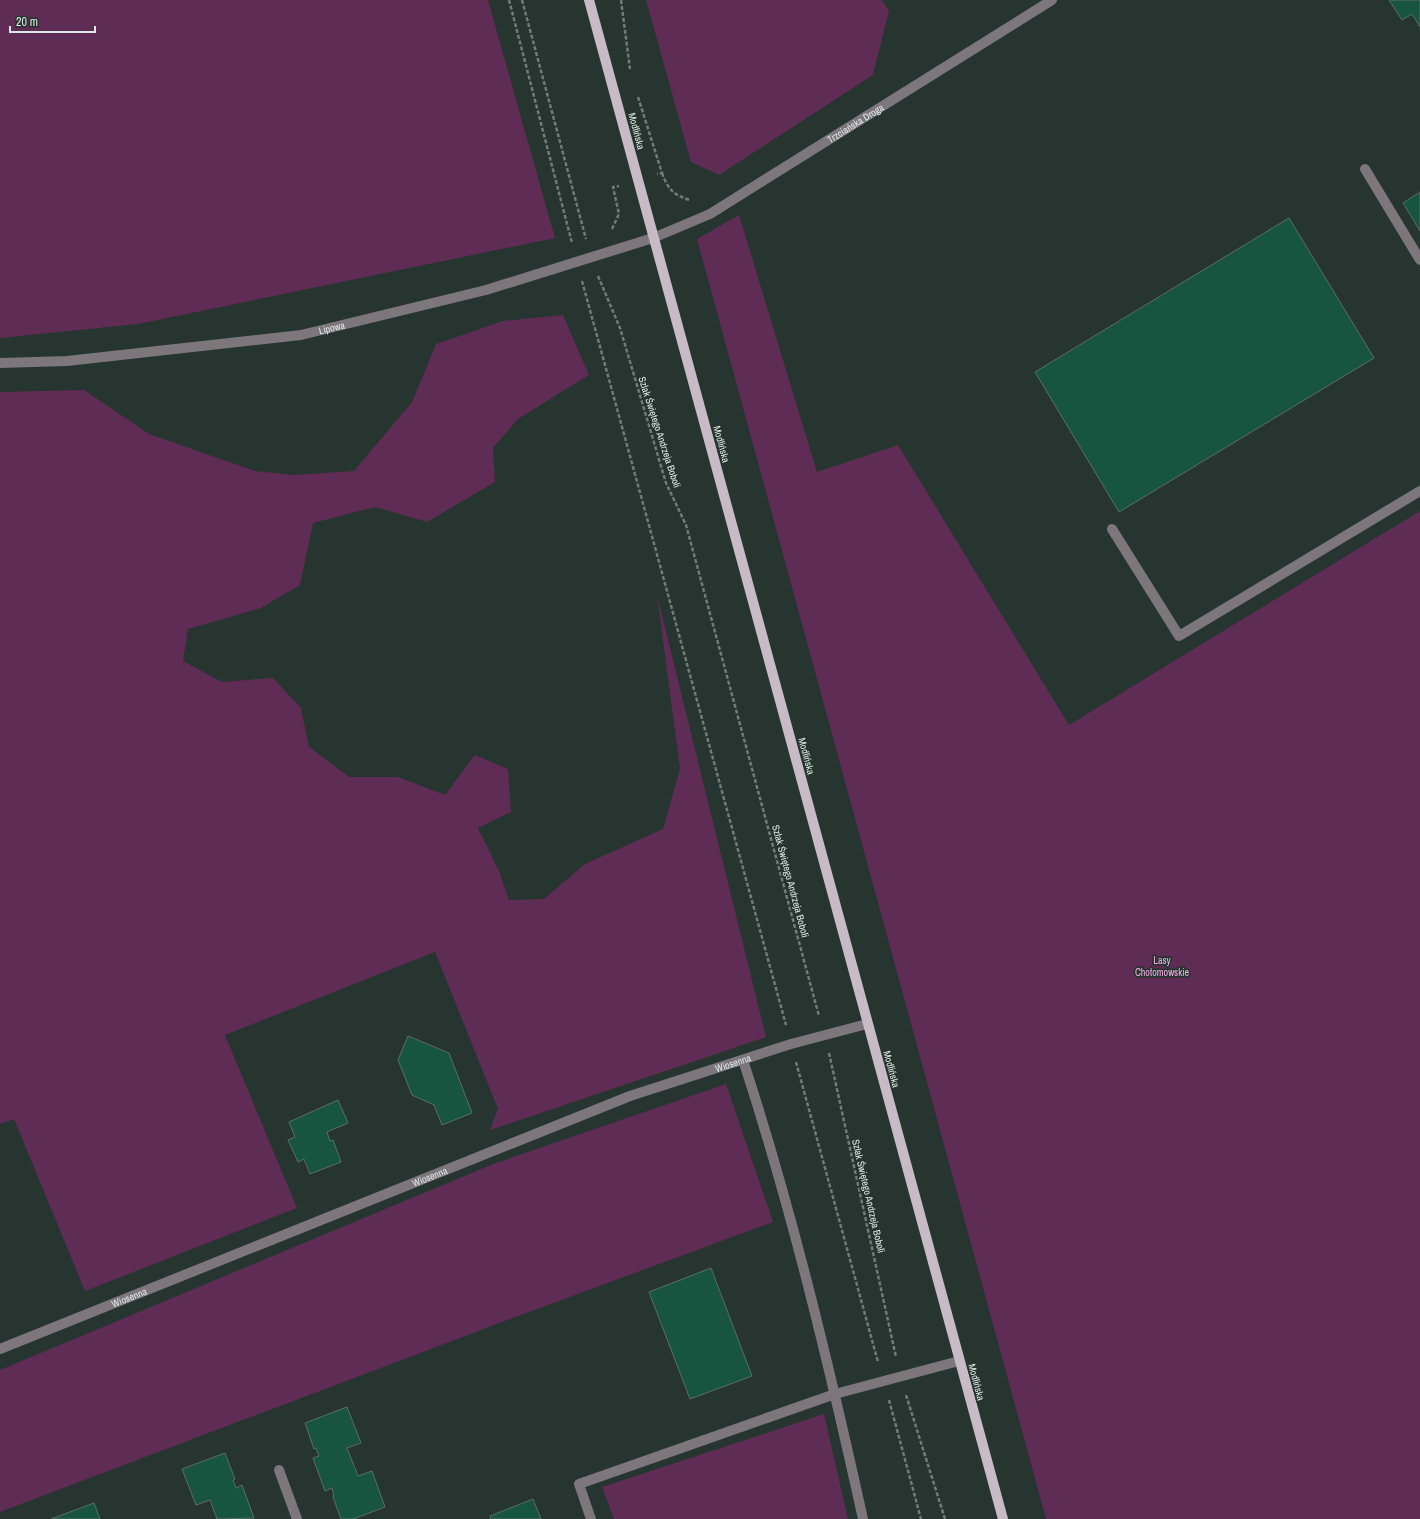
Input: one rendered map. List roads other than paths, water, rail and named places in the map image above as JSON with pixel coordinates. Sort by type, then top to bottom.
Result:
[{"type":"main road","name":"Modlińska","points":[[589,0],[1003,1519]]},
{"type":"street","name":"Trzciańska Droga","points":[[653,238],[706,216],[1052,0]]},
{"type":"street","points":[[1365,170],[1420,260]]},
{"type":"street","name":"Lipowa","points":[[0,363],[67,361],[301,335],[486,290],[653,238]]},
{"type":"street","points":[[1112,529],[1179,636],[1420,491]]},
{"type":"street","name":"Wiosenna","points":[[0,1348],[630,1096],[791,1044],[867,1024]]},
{"type":"street","points":[[742,1060],[765,1128],[835,1394],[863,1519]]},
{"type":"street","points":[[591,1519],[578,1484],[835,1394],[959,1361]]},
{"type":"street","points":[[279,1470],[297,1519]]},
{"type":"park label","name":"Lasy Chotomowskie","points":[[1162,966]]}]
